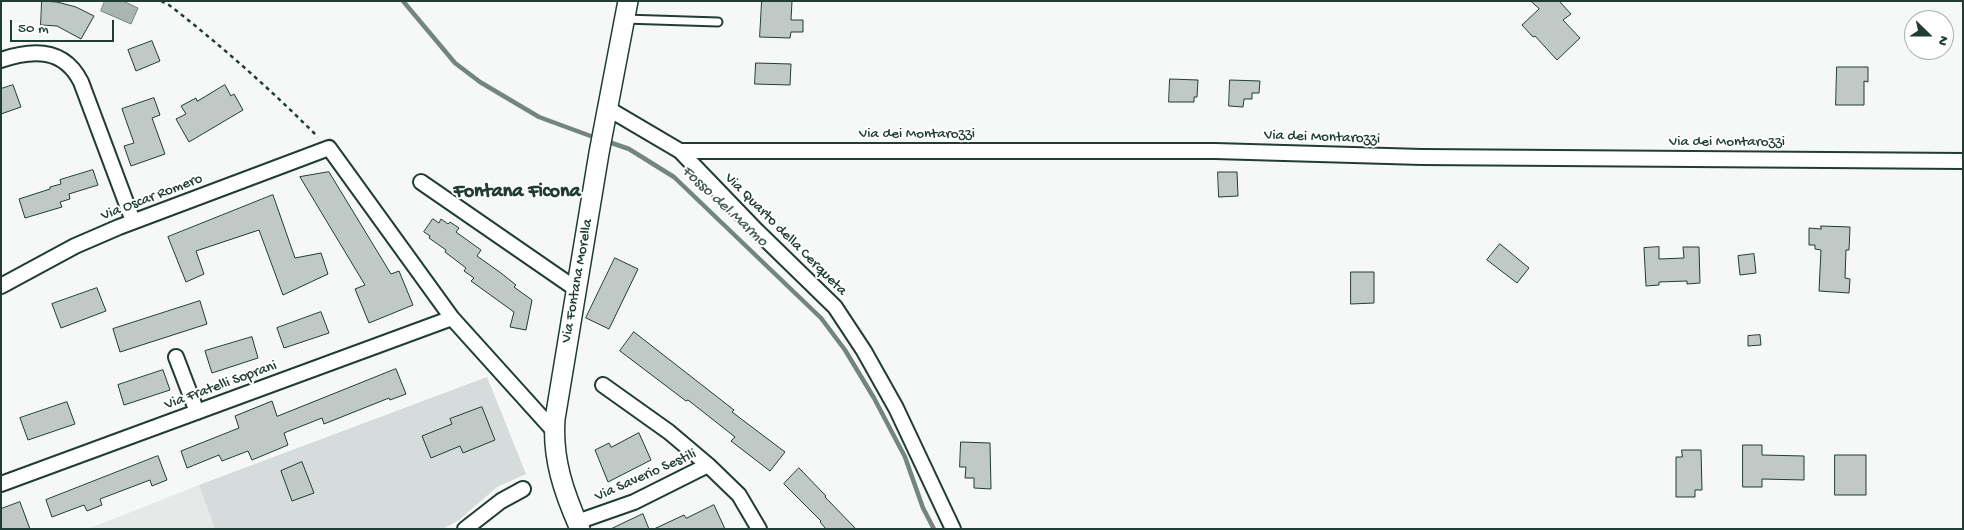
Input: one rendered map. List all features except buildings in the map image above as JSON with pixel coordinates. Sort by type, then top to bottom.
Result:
[{"type":"street","name":"Via Fontana Morella","points":[[578,525],[558,471],[554,431],[558,393],[626,10]]},
{"type":"street","points":[[1,60],[28,53],[42,53],[60,60],[75,72],[81,82],[133,221]]},
{"type":"street","name":"Via Quarto della Cerqueta","points":[[606,115],[680,151],[756,230],[829,300],[842,316],[864,351],[900,415],[954,529]]},
{"type":"street","name":"Via Oscar Romero","points":[[1,286],[82,243],[133,221],[325,150]]},
{"type":"street","points":[[325,150],[452,318],[554,431]]},
{"type":"street","name":"Via dei Montarozzi","points":[[680,151],[1215,151],[1432,157],[1963,161]]},
{"type":"street","points":[[420,182],[576,289]]},
{"type":"street","name":"Via Fratelli Soprani","points":[[1,484],[452,318]]},
{"type":"street","points":[[176,357],[196,412]]},
{"type":"street","points":[[603,385],[669,432],[708,465]]},
{"type":"street","name":"Via Saverio Sestili","points":[[578,525],[634,502],[708,465],[739,495],[759,529]]},
{"type":"street","points":[[465,529],[501,501],[523,489]]},
{"type":"lane","points":[[626,10],[718,22]]},
{"type":"path","points":[[161,1],[169,5],[214,40],[279,98],[325,150]]},
{"type":"shaded area","points":[[105,1],[123,1],[138,8],[131,24],[101,11]]},
{"type":"shaded area","points":[[487,377],[526,474],[497,487],[459,520],[443,529],[215,529],[199,485]]},
{"type":"shaded area","points":[[199,485],[215,529],[88,529]]},
{"type":"waterway","name":"Fosso del Marmo","points":[[403,1],[455,63],[480,82],[539,117],[596,138]]},
{"type":"waterway","name":"Fosso del Marmo","points":[[606,141],[629,149],[674,177],[821,318],[845,350],[874,398],[905,457],[923,508],[934,529]]},
{"type":"district","name":"Fontana Ficona","points":[[517,193]]}]
